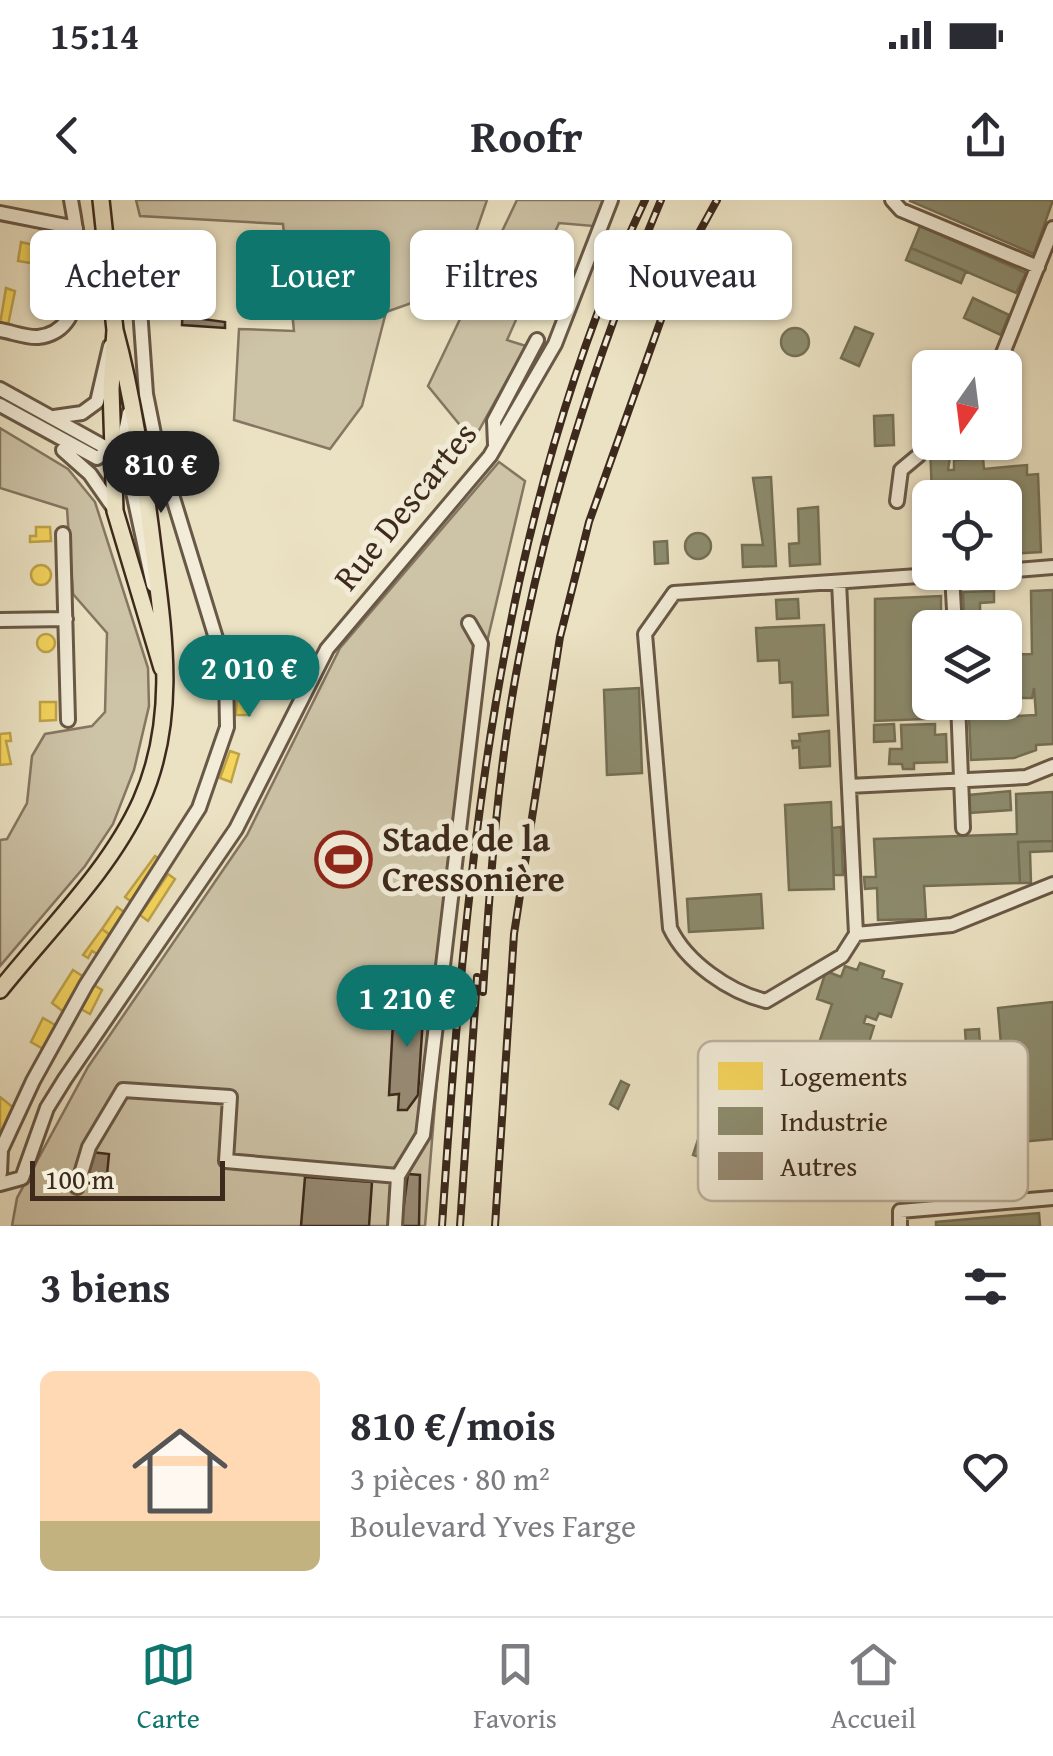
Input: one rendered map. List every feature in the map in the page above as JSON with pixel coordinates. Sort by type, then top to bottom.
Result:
[{"type":"main road","points":[[101,200],[107,230]]},
{"type":"main road","points":[[114,320],[112,452],[116,511],[164,673]]},
{"type":"main road","points":[[0,990],[77,894],[139,805],[162,735],[166,646],[126,371],[115,330]]},
{"type":"street","points":[[0,330],[36,337],[51,333],[68,319],[80,288],[71,200]]},
{"type":"street","points":[[106,224],[111,200]]},
{"type":"street","name":"Rue Descartes","points":[[0,1184],[22,1178],[47,1108],[236,829],[327,649],[495,448],[554,344],[610,200]]},
{"type":"street","points":[[892,200],[901,210],[1044,264]]},
{"type":"street","points":[[0,213],[76,228]]},
{"type":"street","points":[[1005,350],[1044,264],[1053,228]]},
{"type":"street","points":[[0,1173],[1,1150],[86,985],[199,808],[228,727],[226,672],[155,438],[146,394],[141,320]]},
{"type":"street","points":[[52,417],[82,413],[97,402],[115,330]]},
{"type":"street","points":[[495,448],[494,421],[537,340]]},
{"type":"street","points":[[0,405],[86,456],[97,458],[123,442],[129,422],[126,371]]},
{"type":"street","points":[[0,389],[112,452],[132,492],[146,562],[159,602]]},
{"type":"street","points":[[17,416],[90,474],[116,511]]},
{"type":"street","points":[[897,500],[901,470],[913,460]]},
{"type":"street","points":[[63,534],[68,720]]},
{"type":"street","points":[[1022,569],[1053,567]]},
{"type":"street","points":[[839,582],[856,934],[842,956],[766,1002],[750,998],[682,953],[670,928],[644,634],[674,593],[912,577]]},
{"type":"street","points":[[0,620],[66,618]]},
{"type":"street","points":[[394,1226],[398,1176],[423,1135],[481,644],[469,623]]},
{"type":"street","points":[[959,720],[963,828]]},
{"type":"street","points":[[849,786],[1026,777],[1053,766]]},
{"type":"street","points":[[856,934],[952,925],[1053,884]]},
{"type":"street","points":[[77,1186],[89,1148],[123,1090],[230,1097],[226,1161],[398,1176]]},
{"type":"street","points":[[1028,1200],[1053,1198]]},
{"type":"street","points":[[900,1226],[900,1210],[1015,1201]]},
{"type":"shaded area","points":[[136,200],[487,200],[477,230],[410,230],[410,304],[390,311],[390,230],[284,230],[283,224],[140,216]]},
{"type":"shaded area","points":[[517,200],[603,200],[593,226],[559,223],[556,230],[503,230]]},
{"type":"shaded area","points":[[293,320],[384,320],[362,406],[330,449],[234,420],[239,329],[294,331]]},
{"type":"shaded area","points":[[460,320],[516,320],[507,340],[526,346],[473,441],[428,386]]},
{"type":"shaded area","points":[[0,428],[68,469],[95,502],[148,668],[149,706],[134,770],[113,824],[85,866],[0,966],[0,840],[7,839],[27,803],[32,756],[45,734],[92,726],[105,712],[107,633],[73,594],[67,509],[0,488]]},
{"type":"shaded area","name":"Stade de la Cressonière","points":[[499,462],[525,481],[483,659],[453,884],[425,1226],[12,1226],[17,1198],[88,1067],[247,835],[340,648]]},
{"type":"building: Logements","points":[[21,242],[30,244],[30,263],[18,261]]},
{"type":"building: Logements","points":[[6,288],[15,291],[8,325],[0,324]]},
{"type":"building: Logements","points":[[36,527],[50,527],[51,541],[30,542],[30,536],[36,536]]},
{"type":"building: Logements","points":[[37,565],[45,565],[51,575],[45,585],[37,585],[31,579],[31,571]]},
{"type":"building: Logements","points":[[46,634],[53,636],[53,650],[46,652],[39,650],[37,643],[39,636]]},
{"type":"building: Logements","points":[[237,693],[249,694],[250,715],[236,715]]},
{"type":"building: Logements","points":[[40,702],[56,702],[56,720],[40,721]]},
{"type":"building: Logements","points":[[10,733],[11,741],[6,741],[11,764],[0,765],[0,734]]},
{"type":"building: Logements","points":[[230,751],[239,754],[231,782],[220,778]]},
{"type":"building: Logements","points":[[155,856],[162,861],[134,904],[125,897]]},
{"type":"building: Logements","points":[[168,874],[175,879],[148,921],[140,915]]},
{"type":"building: Logements","points":[[117,907],[127,914],[110,935],[102,929]]},
{"type":"building: Logements","points":[[102,929],[112,936],[99,955],[92,951],[88,958],[83,955]]},
{"type":"building: Logements","points":[[73,970],[84,977],[65,1013],[52,1003]]},
{"type":"building: Logements","points":[[94,985],[102,990],[90,1014],[81,1009]]},
{"type":"building: Logements","points":[[43,1018],[57,1026],[45,1050],[31,1042]]},
{"type":"building: Logements","points":[[0,1097],[14,1108],[1,1133],[0,1133]]},
{"type":"building: Industrie","points":[[910,200],[1053,200],[1034,254],[910,201]]},
{"type":"building: Industrie","points":[[920,226],[1026,273],[1016,293],[911,248]]},
{"type":"building: Industrie","points":[[911,248],[966,271],[961,283],[906,260]]},
{"type":"building: Industrie","points":[[973,298],[1009,315],[1001,335],[964,318]]},
{"type":"building: Industrie","points":[[855,327],[873,334],[859,366],[841,358]]},
{"type":"building: Industrie","points":[[795,328],[805,332],[809,342],[805,352],[795,356],[785,352],[781,342],[785,332]]},
{"type":"building: Industrie","points":[[893,415],[894,445],[875,446],[874,416]]},
{"type":"building: Industrie","points":[[931,460],[950,460],[948,470],[954,470],[954,460],[983,460],[984,469],[1027,465],[1027,475],[1038,474],[1041,552],[1022,553],[1022,480],[931,480]]},
{"type":"building: Industrie","points":[[771,477],[776,566],[743,567],[742,545],[763,545],[753,478]]},
{"type":"building: Industrie","points":[[818,507],[820,564],[790,566],[789,544],[799,543],[798,509]]},
{"type":"building: Industrie","points":[[698,533],[707,537],[711,546],[707,555],[698,559],[689,555],[685,546],[689,537]]},
{"type":"building: Industrie","points":[[667,541],[668,563],[655,564],[654,542]]},
{"type":"building: Industrie","points":[[1053,590],[1053,744],[1036,745],[1036,750],[1014,758],[971,760],[969,720],[1022,720],[1022,716],[1036,715],[1034,688],[1032,698],[1022,698],[1022,654],[1032,654],[1031,591]]},
{"type":"building: Industrie","points":[[994,591],[994,602],[980,603],[980,610],[964,610],[963,592]]},
{"type":"building: Industrie","points":[[941,596],[941,610],[912,610],[912,720],[875,721],[875,599]]},
{"type":"building: Industrie","points":[[798,599],[799,618],[777,619],[776,600]]},
{"type":"building: Industrie","points":[[824,625],[828,715],[793,717],[792,682],[780,683],[779,660],[758,661],[756,628]]},
{"type":"building: Industrie","points":[[639,688],[642,773],[607,775],[604,690]]},
{"type":"building: Industrie","points":[[894,724],[895,741],[874,742],[874,725]]},
{"type":"building: Industrie","points":[[935,724],[935,735],[946,734],[947,762],[914,763],[914,769],[889,764],[890,749],[902,749],[901,725]]},
{"type":"building: Industrie","points":[[829,731],[830,766],[800,768],[799,747],[793,748],[792,741],[800,741],[799,734]]},
{"type":"building: Industrie","points":[[1010,791],[1011,810],[970,813],[969,795]]},
{"type":"building: Industrie","points":[[1053,792],[1053,841],[1018,842],[1020,883],[924,886],[926,919],[878,920],[877,888],[865,889],[864,877],[876,877],[874,839],[1017,834],[1016,794]]},
{"type":"building: Industrie","points":[[831,802],[834,889],[789,890],[785,805]]},
{"type":"building: Industrie","points":[[841,827],[843,875],[834,875],[832,828]]},
{"type":"building: Industrie","points":[[1053,841],[1053,851],[1030,852],[1031,883],[1020,883],[1018,842]]},
{"type":"building: Industrie","points":[[761,894],[763,928],[689,932],[687,899]]},
{"type":"building: Industrie","points":[[860,963],[884,971],[882,978],[902,984],[891,1017],[879,1013],[876,1020],[866,1016],[864,1023],[874,1026],[869,1041],[820,1041],[832,1004],[817,999],[826,971],[841,977],[845,966],[857,970]]},
{"type":"building: Industrie","points":[[1053,1002],[1053,1139],[1028,1141],[1028,1041],[1001,1041],[998,1008]]},
{"type":"building: Industrie","points":[[979,1029],[980,1041],[966,1041],[965,1030]]},
{"type":"building: Industrie","points":[[621,1081],[629,1085],[618,1109],[610,1104]]},
{"type":"building: Industrie","points":[[1039,1213],[1040,1226],[936,1226],[936,1222]]},
{"type":"building: Autres","points":[[182,320],[210,320],[225,322],[225,328],[182,325]]},
{"type":"building: Autres","points":[[408,991],[421,994],[424,1002],[418,1095],[407,1110],[398,1110],[399,1094],[389,1095],[394,1004],[407,1006]]},
{"type":"building: Autres","points":[[91,1152],[109,1154],[106,1185],[88,1183]]},
{"type":"building: Autres","points":[[408,1174],[420,1175],[419,1226],[401,1226]]},
{"type":"building: Autres","points":[[305,1177],[372,1182],[369,1226],[301,1226]]},
{"type":"railway","points":[[442,1226],[462,964],[477,833],[496,702],[521,574],[553,446],[594,322],[645,200]]},
{"type":"railway","points":[[483,992],[500,782],[531,599],[578,425],[661,200]]},
{"type":"railway","points":[[495,1226],[514,934],[560,637],[589,522],[679,269],[717,200]]},
{"type":"railway","points":[[460,1226],[477,977]]},
{"type":"place","name":"Stade de la Cressonière","points":[[343,859]]}]
